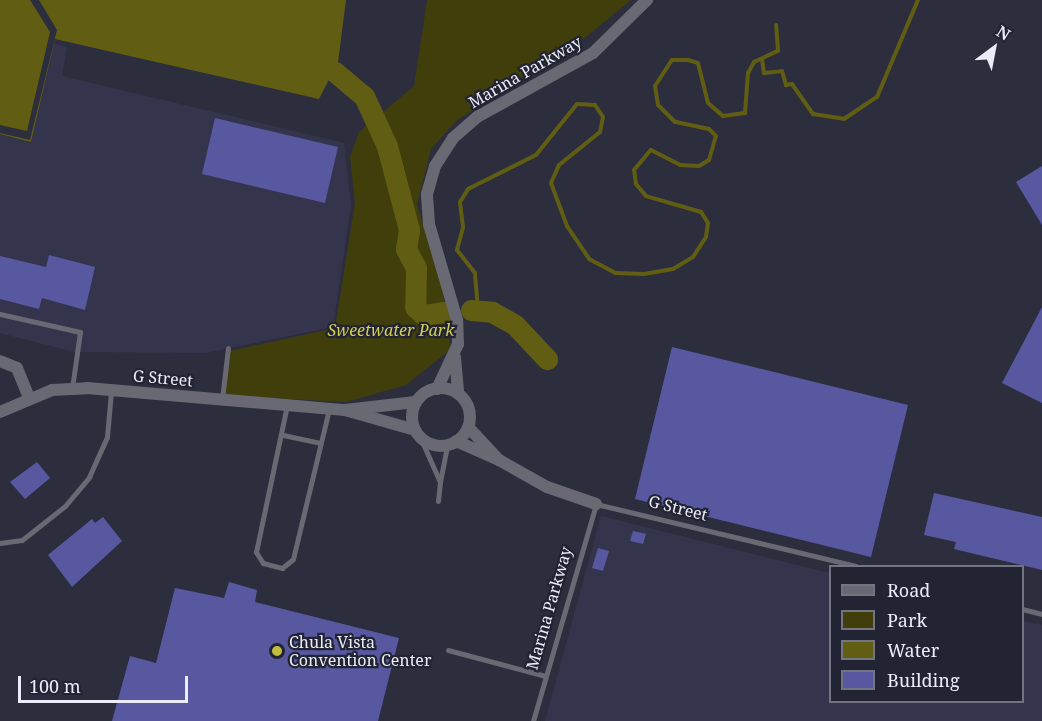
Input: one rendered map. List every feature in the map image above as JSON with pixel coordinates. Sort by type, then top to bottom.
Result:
[{"type":"street","name":"Marina Parkway","points":[[458,394],[455,357],[457,320],[429,224],[427,194],[435,166],[453,138],[477,117],[593,53],[647,0]]},
{"type":"street","name":"Marina Parkway","points":[[437,388],[455,357]]},
{"type":"street","points":[[0,361],[17,368],[29,397]]},
{"type":"street","points":[[437,388],[458,394],[468,408],[468,427],[452,443],[418,434],[416,402],[437,388]]},
{"type":"street","name":"G Street","points":[[0,412],[29,397],[72,389],[111,390],[345,410],[416,402]]},
{"type":"street","name":"G Street","points":[[345,410],[418,434]]},
{"type":"street","name":"G Street","points":[[468,427],[500,460]]},
{"type":"street","name":"G Street","points":[[452,443],[500,460],[547,487],[596,504]]},
{"type":"lane","points":[[0,314],[80,332],[72,389]]},
{"type":"lane","points":[[222,399],[228,348]]},
{"type":"lane","points":[[0,543],[22,540],[65,506],[89,477],[107,437],[111,390]]},
{"type":"lane","points":[[287,405],[283,435],[256,552],[263,564],[282,568],[293,559],[329,409]]},
{"type":"lane","points":[[418,434],[440,482]]},
{"type":"lane","points":[[283,435],[321,443]]},
{"type":"lane","points":[[438,501],[440,482],[452,443]]},
{"type":"lane","name":"G Street","points":[[596,504],[848,565]]},
{"type":"lane","name":"Marina Parkway","points":[[533,721],[596,504]]},
{"type":"lane","points":[[1024,609],[1042,614]]},
{"type":"lane","points":[[448,650],[546,676]]},
{"type":"shaded area","points":[[54,43],[67,47],[62,76],[344,143],[351,205],[333,327],[205,353],[74,352],[0,333],[0,134],[31,141]]},
{"type":"shaded area","points":[[601,516],[829,573],[829,703],[1024,703],[1024,621],[1042,625],[1042,721],[545,721]]},
{"type":"green space","name":"Sweetwater Park","points":[[427,0],[631,0],[586,37],[456,121],[431,149],[417,205],[440,275],[451,349],[406,385],[346,402],[228,396],[224,391],[230,351],[335,328],[355,203],[350,157],[359,132],[414,86]]},
{"type":"water","points":[[0,0],[346,0],[338,62],[319,99],[55,39],[31,142],[0,134]]},
{"type":"pier","points":[[30,0],[39,0],[57,30],[30,140],[0,133],[0,125],[27,131],[50,32]]},
{"type":"building","points":[[215,118],[338,147],[325,203],[202,174]]},
{"type":"building","points":[[1042,166],[1042,225],[1016,182]]},
{"type":"building","points":[[49,255],[95,267],[85,310],[42,298],[39,309],[0,299],[0,256],[46,267]]},
{"type":"building","points":[[1042,307],[1042,403],[1002,383]]},
{"type":"building","points":[[672,347],[908,405],[871,557],[635,499]]},
{"type":"building","points":[[37,462],[50,478],[25,499],[10,482]]},
{"type":"building","points":[[934,493],[1042,517],[1042,570],[954,549],[956,542],[924,535]]},
{"type":"building","points":[[103,517],[122,541],[72,587],[48,555],[92,519],[95,523]]},
{"type":"building","points":[[633,531],[646,534],[643,544],[630,541]]},
{"type":"building","points":[[598,548],[609,551],[603,571],[592,568]]},
{"type":"building","name":"Chula Vista Convention Center","points":[[229,582],[257,590],[255,602],[399,638],[378,721],[112,721],[130,656],[156,663],[175,588],[224,598]]},
{"type":"waterway","points":[[762,59],[764,73],[782,71],[786,85],[792,84],[813,114],[844,119],[877,97],[918,0]]},
{"type":"waterway","points":[[478,309],[475,273],[457,250],[463,227],[460,202],[468,189],[536,155],[577,104],[595,105],[603,117],[600,132],[559,165],[551,183],[567,226],[589,259],[615,273],[644,274],[673,269],[693,257],[706,237],[708,223],[701,212],[646,196],[636,184],[634,170],[651,150],[680,165],[699,166],[709,160],[716,136],[709,129],[675,122],[658,105],[655,86],[672,60],[688,60],[698,63],[708,103],[723,116],[745,113],[748,73],[754,62],[778,51],[776,25]]},
{"type":"waterway","points":[[335,72],[364,96],[387,146],[409,230],[406,249],[416,268],[415,307],[424,315],[444,312]]},
{"type":"waterway","points":[[471,310],[492,312],[515,325],[547,359]]},
{"type":"place","name":"Chula Vista Convention Center","points":[[277,651]]}]
